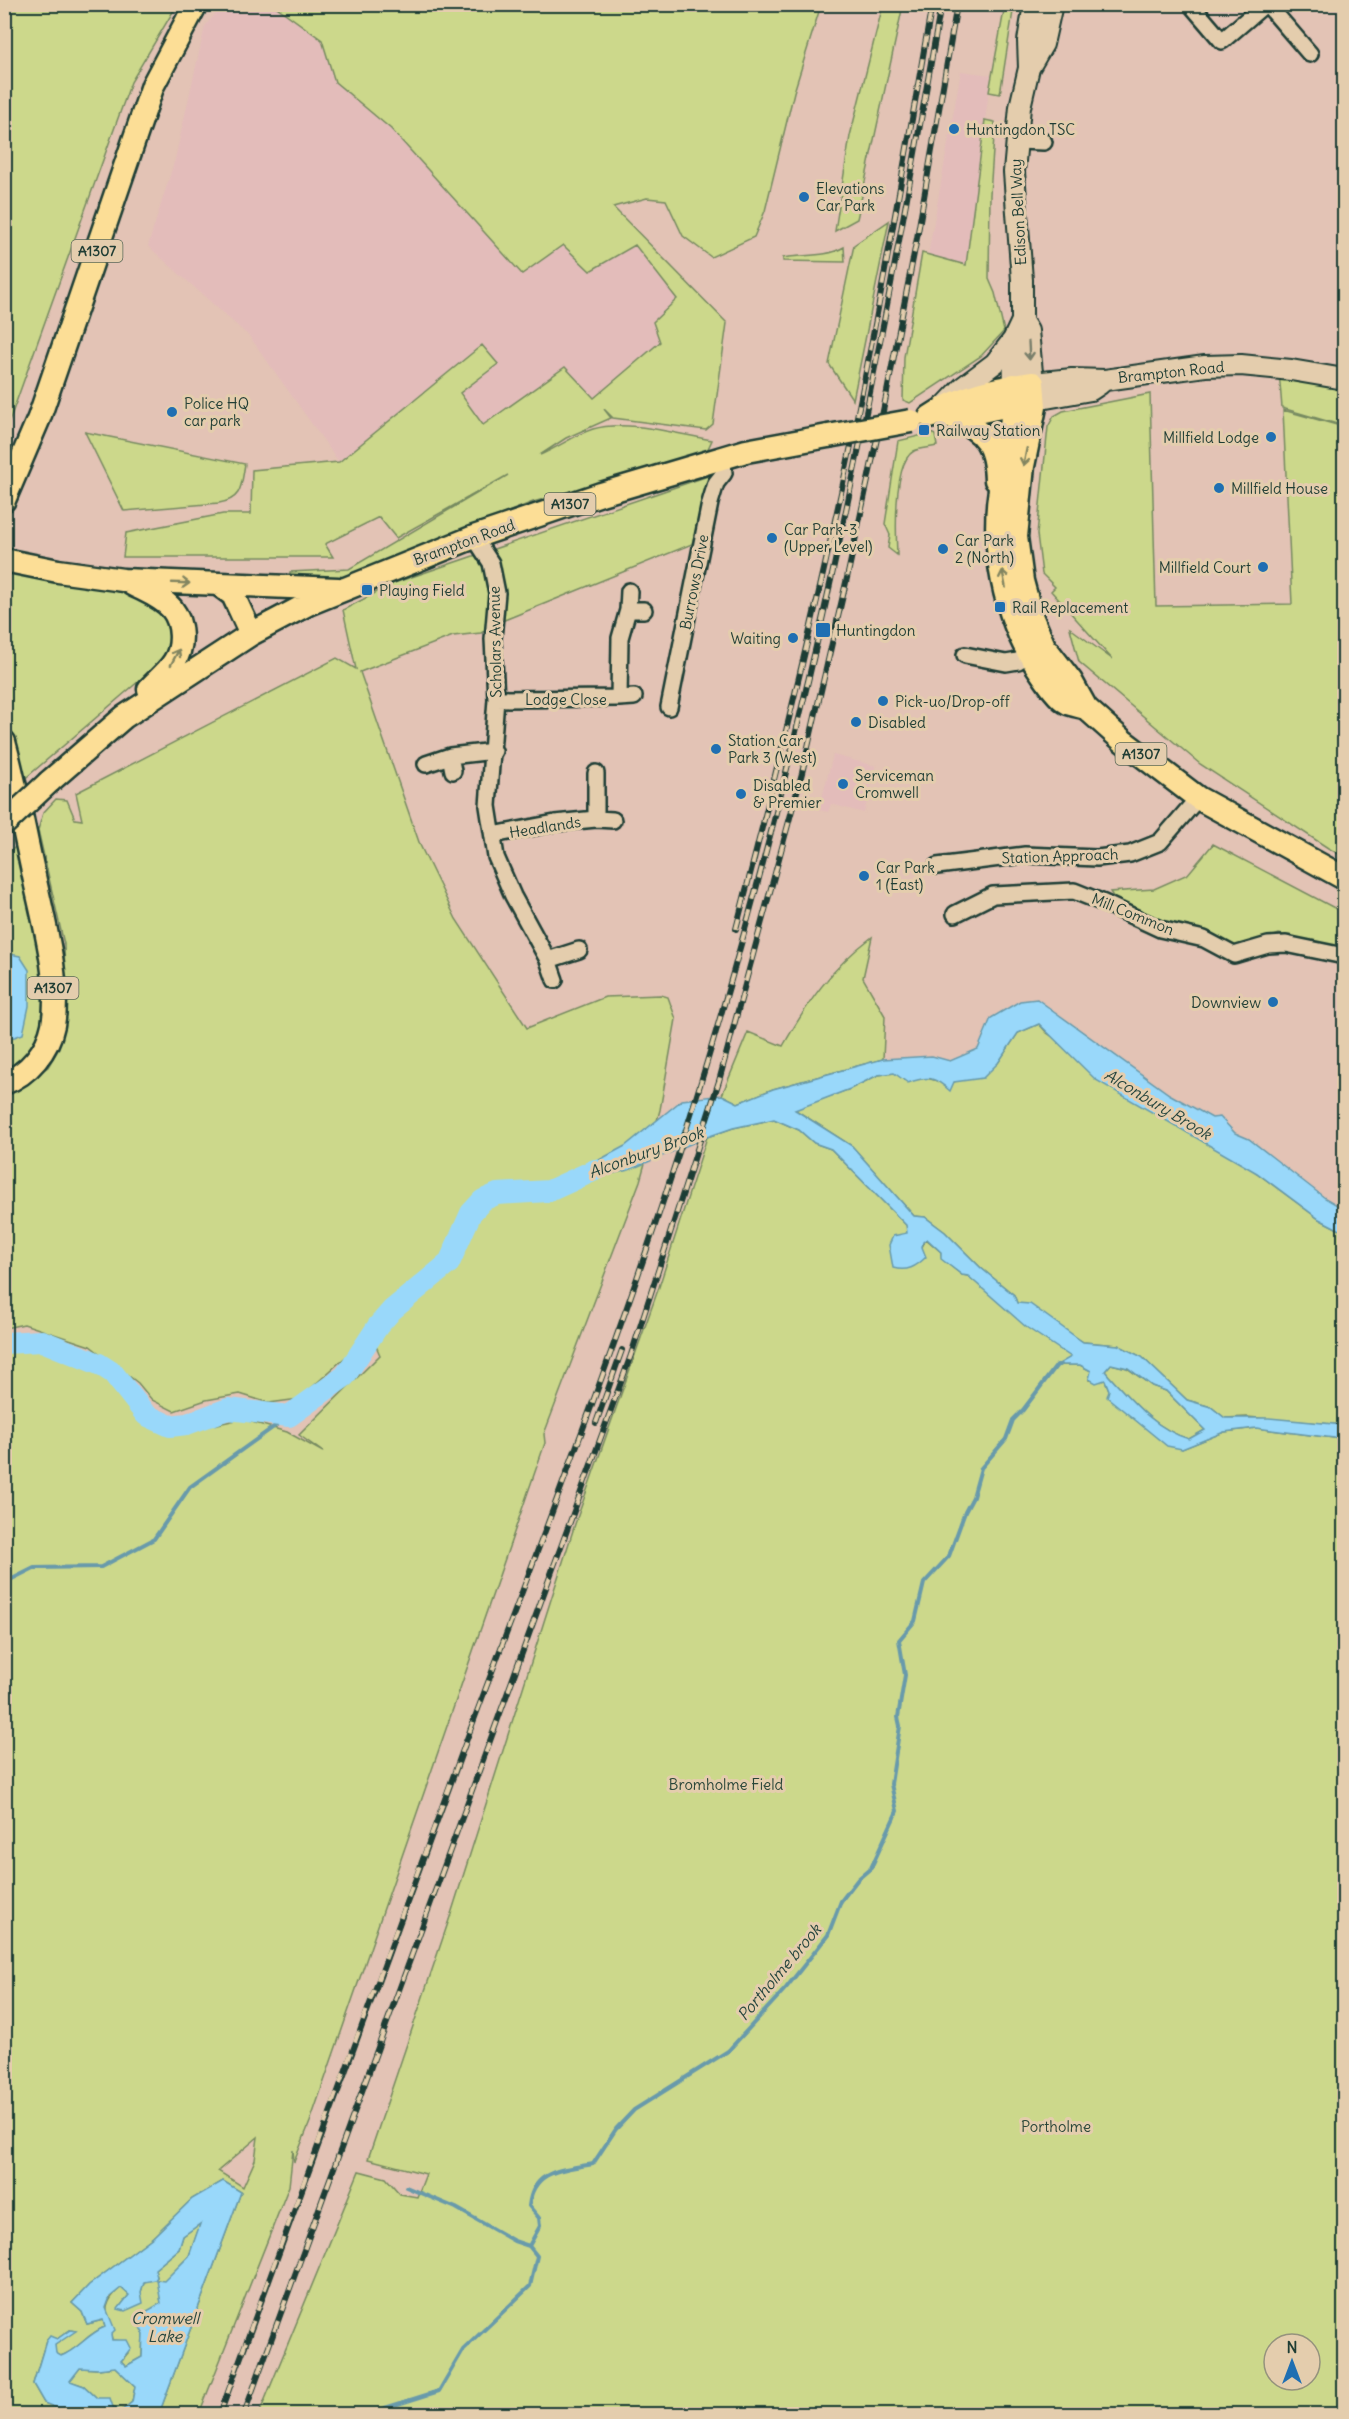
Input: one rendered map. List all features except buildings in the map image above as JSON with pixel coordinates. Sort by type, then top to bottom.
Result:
[{"type":"main road","name":"A1307","points":[[4,500],[39,418],[153,85],[196,4]]},
{"type":"main road","name":"Edison Bell Way","points":[[1013,340],[1022,321],[1022,280],[1014,172],[1020,106],[1029,68],[1028,41],[1034,4]]},
{"type":"main road","name":"Edison Bell Way","points":[[1029,68],[1043,44],[1052,4]]},
{"type":"main road","name":"Edison Bell Way","points":[[1022,321],[1028,331],[1024,393]]},
{"type":"main road","points":[[1000,492],[1024,393],[1013,340]]},
{"type":"main road","points":[[935,415],[963,387],[995,363],[1013,340]]},
{"type":"main road","name":"Brampton Road","points":[[4,824],[124,717],[251,634],[343,589],[474,537],[601,494],[722,458],[935,415],[971,396],[1024,393],[1072,379],[1105,380],[1204,366],[1241,365],[1344,379]]},
{"type":"main road","name":"A1307","points":[[1024,393],[1023,466],[1016,537],[1022,581],[1032,618],[1037,650],[1047,680],[1066,703],[1086,708],[1123,741],[1198,798],[1344,878]]},
{"type":"main road","name":"A1307","points":[[935,415],[970,424],[985,437],[993,455],[996,487],[1000,492],[997,525],[1003,574],[1010,605],[1037,650]]},
{"type":"main road","name":"A1307","points":[[4,561],[123,580],[343,589]]},
{"type":"main road","points":[[123,580],[154,596],[171,609],[178,621],[181,636],[180,651],[174,663],[124,717]]},
{"type":"main road","points":[[218,584],[233,595],[251,634]]},
{"type":"main road","name":"A1307","points":[[4,742],[45,927],[52,969],[55,1008],[53,1026],[38,1059],[25,1071],[4,1083]]},
{"type":"street","points":[[1193,7],[1222,41],[1266,4],[1310,54]]},
{"type":"street","points":[[1016,141],[1044,142]]},
{"type":"street","name":"Burrows Drive","points":[[669,707],[710,503],[716,483],[724,472],[722,458]]},
{"type":"street","name":"Scholars Avenue","points":[[474,537],[490,562],[497,593],[493,639],[496,699],[494,752],[488,806],[496,857],[513,896],[548,960],[555,980]]},
{"type":"street","name":"Lodge Close","points":[[496,699],[626,698],[620,638],[628,610],[629,591]]},
{"type":"street","points":[[628,610],[644,610]]},
{"type":"street","points":[[965,655],[1006,663],[1018,661],[1037,650]]},
{"type":"street","points":[[426,764],[452,763],[494,752]]},
{"type":"street","name":"Headlands","points":[[596,772],[596,819]]},
{"type":"street","name":"Station Approach","points":[[937,866],[1025,855],[1097,858],[1130,854],[1160,842],[1198,798]]},
{"type":"street","name":"Headlands","points":[[494,835],[555,823],[596,819],[613,820]]},
{"type":"street","name":"Mill Common","points":[[955,914],[993,895],[1074,891],[1160,929],[1204,939],[1234,955],[1268,945],[1286,944],[1344,956]]},
{"type":"street","points":[[548,960],[579,950]]},
{"type":"shaded area","points":[[223,5],[274,5],[322,40],[335,82],[391,129],[521,274],[563,244],[590,271],[635,245],[677,299],[653,322],[660,342],[594,398],[523,395],[483,425],[459,393],[482,345],[339,462],[250,337],[148,246],[175,159],[205,26]]},
{"type":"shaded area","points":[[961,71],[991,75],[966,265],[928,255]]},
{"type":"shaded area","points":[[833,755],[876,766],[864,813],[831,804],[828,812],[819,810]]},
{"type":"green space","points":[[5,4],[177,5],[131,82],[5,433]]},
{"type":"green space","points":[[274,5],[821,5],[794,92],[765,211],[754,237],[711,257],[683,236],[666,200],[647,198],[613,207],[727,323],[713,424],[706,430],[613,418],[604,409],[611,418],[566,438],[540,455],[593,429],[621,426],[652,428],[712,440],[705,455],[533,502],[340,580],[290,580],[290,572],[349,569],[508,475],[396,538],[379,517],[325,544],[333,557],[123,557],[126,533],[223,514],[251,514],[252,470],[339,462],[482,345],[498,364],[460,393],[483,425],[565,367],[594,398],[660,342],[653,322],[677,299],[635,245],[590,271],[563,245],[522,274],[391,129],[335,82],[322,40]]},
{"type":"green space","points":[[883,5],[903,5],[857,219],[835,231],[850,136]]},
{"type":"green space","points":[[1005,5],[1014,5],[1000,94],[989,92]]},
{"type":"green space","points":[[985,120],[995,122],[990,194],[989,279],[995,293],[1004,331],[981,356],[910,403],[903,400],[904,357],[922,253],[966,265]]},
{"type":"green space","points":[[889,221],[853,400],[829,364],[854,245]]},
{"type":"green space","points":[[844,247],[845,262],[783,261],[783,258],[830,253]]},
{"type":"green space","points":[[1279,371],[1344,383],[1344,426],[1282,408]]},
{"type":"green space","points":[[1150,394],[1156,606],[1292,604],[1283,410],[1344,427],[1344,857],[1200,764],[1079,662],[1070,628],[1112,659],[1051,591],[1055,587],[1042,574],[1037,534],[1048,427],[1054,416],[1063,411]]},
{"type":"green space","points":[[85,432],[245,464],[240,490],[233,498],[219,503],[124,511]]},
{"type":"green space","points":[[931,433],[935,435],[937,446],[914,451],[907,458],[902,469],[897,499],[897,555],[888,548],[890,535],[885,524],[898,441]]},
{"type":"green space","points":[[711,475],[692,544],[502,621],[481,633],[453,636],[360,672],[420,845],[456,919],[527,1028],[605,997],[661,995],[668,997],[676,1019],[660,1110],[640,1181],[544,1434],[545,1443],[310,2122],[294,2162],[293,2150],[289,2186],[199,2414],[159,2414],[241,2192],[223,2181],[192,2199],[153,2237],[89,2285],[72,2303],[82,2312],[87,2324],[103,2320],[105,2327],[60,2356],[54,2353],[55,2345],[75,2331],[70,2330],[57,2339],[50,2337],[46,2341],[33,2384],[44,2403],[72,2414],[5,2414],[4,1350],[39,1346],[107,1375],[142,1422],[176,1433],[241,1419],[287,1432],[323,1452],[299,1435],[380,1355],[369,1330],[351,1352],[299,1399],[269,1403],[240,1394],[206,1400],[174,1411],[152,1400],[138,1383],[90,1346],[24,1324],[5,1328],[5,1091],[12,1090],[48,1067],[58,1050],[66,1016],[64,944],[38,830],[43,813],[56,799],[67,800],[75,819],[82,820],[76,793],[337,658],[356,669],[343,610],[394,583]],"holes":[[[258,2137],[255,2160],[243,2187],[218,2171]]]},
{"type":"green space","points":[[4,571],[139,595],[166,616],[173,638],[164,655],[147,674],[21,782],[5,727]]},
{"type":"green space","points":[[1213,844],[1344,913],[1344,950],[1279,934],[1238,950],[1206,931],[1166,924],[1120,907],[1110,892],[1154,889],[1188,874]]},
{"type":"green space","points":[[17,845],[37,917],[50,1016],[32,1054],[5,1069],[4,858]]},
{"type":"green space","points":[[872,937],[863,978],[885,1016],[883,1059],[773,1089],[738,1103],[722,1095],[748,1032],[783,1046],[832,974]]},
{"type":"green space","points":[[1039,1024],[1047,1033],[1242,1162],[1319,1219],[1344,1232],[1344,1425],[1247,1417],[1225,1418],[1211,1407],[1187,1400],[1142,1357],[1118,1345],[1083,1342],[1017,1303],[1014,1295],[981,1268],[945,1232],[925,1217],[914,1216],[852,1146],[794,1109],[850,1089],[878,1075],[895,1073],[908,1082],[923,1077],[941,1082],[954,1082],[998,1063],[1018,1033]]},
{"type":"green space","points":[[774,1119],[799,1130],[814,1143],[831,1149],[906,1225],[922,1247],[926,1239],[941,1252],[942,1259],[962,1275],[968,1276],[1072,1357],[1058,1365],[1080,1365],[1091,1371],[1089,1380],[1105,1380],[1109,1390],[1182,1449],[1224,1432],[1256,1428],[1334,1438],[1344,1437],[1344,2414],[259,2414],[359,2171],[386,2178],[400,2194],[417,2197],[426,2174],[368,2159],[452,1911],[575,1524],[659,1287],[707,1137],[733,1128]]},
{"type":"green space","points":[[1111,1364],[1127,1368],[1152,1386],[1166,1391],[1205,1430],[1189,1439],[1155,1422],[1105,1371]]},
{"type":"green space","points":[[201,2223],[189,2256],[164,2282],[158,2280],[161,2303],[143,2333],[142,2357],[126,2366],[121,2361],[128,2353],[121,2341],[112,2340],[107,2317],[107,2306],[110,2300],[121,2287],[129,2295],[119,2308],[141,2292],[144,2282],[157,2277],[155,2269],[179,2249],[183,2236]]},
{"type":"green space","points":[[115,2367],[135,2386],[132,2402],[121,2411],[97,2398],[84,2386],[69,2381],[80,2368]]},
{"type":"water","points":[[5,953],[20,956],[29,970],[29,1006],[23,1034],[9,1039],[5,1038]]},
{"type":"water","points":[[1037,999],[1169,1094],[1212,1118],[1220,1117],[1235,1133],[1249,1139],[1325,1198],[1344,1209],[1344,1232],[1319,1219],[1257,1173],[1096,1080],[1039,1024],[1018,1033],[998,1063],[983,1078],[954,1082],[950,1091],[935,1080],[926,1078],[908,1083],[894,1073],[878,1075],[850,1089],[795,1110],[852,1146],[914,1216],[925,1217],[945,1232],[981,1268],[1014,1295],[1017,1303],[1030,1304],[1083,1342],[1118,1345],[1142,1357],[1187,1400],[1211,1407],[1225,1418],[1269,1418],[1344,1425],[1344,1437],[1334,1438],[1256,1428],[1224,1432],[1182,1449],[1167,1446],[1107,1397],[1109,1390],[1105,1380],[1096,1383],[1089,1379],[1091,1371],[1080,1365],[1057,1365],[1071,1357],[1026,1327],[968,1276],[962,1275],[941,1259],[941,1252],[927,1239],[923,1242],[922,1247],[926,1257],[922,1261],[907,1269],[893,1268],[889,1245],[893,1236],[907,1233],[906,1225],[831,1149],[814,1143],[799,1130],[774,1119],[733,1128],[707,1137],[629,1170],[551,1186],[625,1146],[682,1100],[722,1095],[738,1103],[773,1089],[883,1059],[932,1056],[950,1061],[978,1049],[991,1018],[1020,1001]],"holes":[[[1111,1364],[1128,1368],[1152,1386],[1166,1391],[1205,1430],[1189,1439],[1155,1422],[1105,1371]]]},
{"type":"water","name":"Cromwell Lake","points":[[223,2181],[241,2192],[159,2414],[72,2414],[44,2403],[33,2384],[46,2341],[50,2336],[57,2339],[70,2330],[76,2331],[55,2345],[56,2353],[61,2356],[105,2327],[103,2320],[87,2324],[82,2312],[72,2303],[89,2285],[153,2237],[192,2199]],"holes":[[[200,2224],[189,2256],[164,2281],[157,2280],[161,2303],[135,2318],[143,2333],[142,2357],[126,2366],[121,2361],[131,2348],[127,2340],[112,2340],[111,2334],[115,2330],[106,2308],[110,2297],[121,2288],[129,2295],[118,2309],[125,2311],[143,2303],[141,2292],[144,2282],[155,2280],[157,2277],[155,2269],[179,2249],[183,2236]],[[115,2367],[135,2386],[132,2402],[121,2411],[113,2407],[110,2398],[97,2398],[84,2386],[70,2381],[80,2368]]]},
{"type":"waterway","name":"Alconbury Brook","points":[[4,1343],[42,1341],[99,1364],[113,1373],[146,1415],[170,1426],[187,1424],[228,1409],[289,1416],[345,1376],[378,1326],[392,1310],[449,1263],[471,1213],[483,1200],[497,1194],[549,1191],[595,1170]]},
{"type":"waterway","name":"Portholme brook","points":[[529,2246],[540,2226],[539,2218],[529,2206],[536,2185],[551,2173],[593,2164],[616,2129],[634,2110],[728,2051],[786,1988],[828,1935],[841,1901],[858,1879],[871,1868],[897,1811],[891,1784],[905,1675],[899,1640],[915,1621],[924,1583],[949,1556],[973,1497],[981,1468],[1006,1439],[1013,1420],[1057,1365],[1060,1365]]},
{"type":"waterway","points":[[4,1583],[34,1568],[101,1567],[154,1539],[190,1487],[289,1416]]},
{"type":"waterway","points":[[382,2414],[385,2408],[439,2391],[463,2350],[530,2286],[537,2256],[529,2246],[514,2241],[456,2208],[406,2187]]},
{"type":"railway","points":[[736,929],[833,531],[880,299],[932,4]]},
{"type":"railway","points":[[220,2414],[374,1990],[604,1373],[655,1226],[722,1011],[797,727],[830,583],[889,294],[941,4]]},
{"type":"railway","points":[[244,2414],[631,1355],[719,1081],[802,773],[847,578],[917,238],[957,4]]},
{"type":"railway","points":[[596,1423],[622,1350]]},
{"type":"place","name":"Huntingdon TSC","points":[[954,129]]},
{"type":"place","name":"Elevations Car Park","points":[[804,197]]},
{"type":"place","name":"Police HQ car park","points":[[172,412]]},
{"type":"place","name":"Railway Station","points":[[924,430]]},
{"type":"place","name":"Millfield Lodge","points":[[1271,437]]},
{"type":"place","name":"Millfield House","points":[[1219,488]]},
{"type":"place","name":"Car Park-3 (Upper Level)","points":[[772,538]]},
{"type":"place","name":"Car Park 2 (North)","points":[[943,549]]},
{"type":"place","name":"Millfield Court","points":[[1263,567]]},
{"type":"place","name":"Playing Field","points":[[367,590]]},
{"type":"place","name":"Rail Replacement","points":[[1000,607]]},
{"type":"place","name":"Huntingdon","points":[[823,630]]},
{"type":"place","name":"Waiting","points":[[793,638]]},
{"type":"place","name":"Pick-uo/Drop-off","points":[[883,701]]},
{"type":"place","name":"Disabled","points":[[856,722]]},
{"type":"place","name":"Station Car Park 3 (West)","points":[[716,749]]},
{"type":"place","name":"Serviceman Cromwell","points":[[843,784]]},
{"type":"place","name":"Disabled & Premier","points":[[741,794]]},
{"type":"place","name":"Car Park 1 (East)","points":[[864,876]]},
{"type":"place","name":"Downview","points":[[1273,1002]]},
{"type":"park label","name":"Bromholme Field","points":[[726,1784]]},
{"type":"park label","name":"Portholme","points":[[1056,2126]]}]
